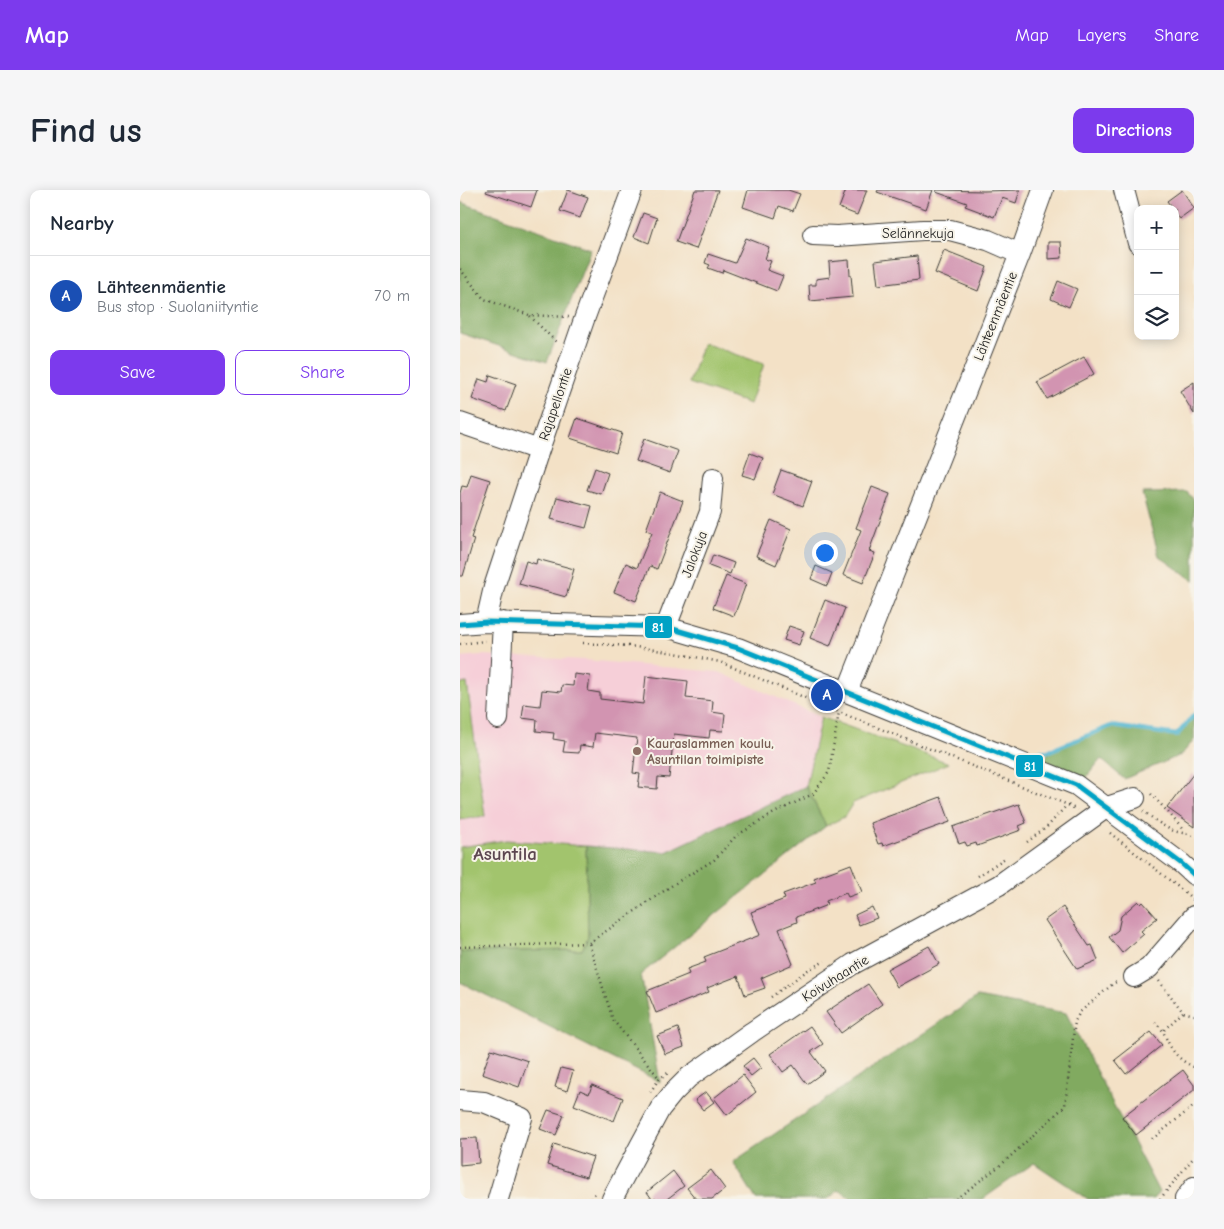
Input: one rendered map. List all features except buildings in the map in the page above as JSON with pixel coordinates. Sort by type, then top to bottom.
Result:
[{"type":"street","name":"Rajapellontie","points":[[498,719],[497,628],[494,587],[585,317],[632,190]]},
{"type":"street","name":"Lähteenmäentie","points":[[847,692],[1044,190]]},
{"type":"street","points":[[1124,190],[1134,227]]},
{"type":"street","name":"Selännekuja","points":[[813,235],[837,236],[950,230],[988,240],[1020,254]]},
{"type":"street","points":[[460,423],[539,450]]},
{"type":"street","name":"Jalokuja","points":[[666,627],[710,512],[713,478]]},
{"type":"street","points":[[460,624],[497,628],[666,627],[738,648],[1076,785],[1099,813],[1182,864],[1194,875]]},
{"type":"street","name":"Koivuhaantie","points":[[612,1199],[660,1109],[689,1077],[853,964],[999,885],[1099,813],[1142,795]]},
{"type":"street","points":[[1141,972],[1194,916]]},
{"type":"street","points":[[460,1100],[484,1102],[522,1118],[498,1199]]},
{"type":"street","points":[[1185,1199],[1194,1187]]},
{"type":"path","points":[[460,269],[484,299],[529,315],[585,317]]},
{"type":"path","points":[[529,315],[571,358]]},
{"type":"path","points":[[460,644],[497,628]]},
{"type":"path","points":[[580,643],[628,646],[720,662],[1068,805],[1099,813],[1194,901]]},
{"type":"path","points":[[460,947],[589,943],[674,884],[714,860],[736,836],[774,812],[813,794],[829,772],[839,712]]},
{"type":"path","points":[[1142,795],[1168,812],[1185,832]]},
{"type":"path","points":[[1189,896],[1194,892]]},
{"type":"path","points":[[589,943],[614,1020],[660,1078]]},
{"type":"path","points":[[956,1199],[1002,1164],[1065,1106],[1074,1021],[1080,1012],[1114,983],[1141,972],[1183,1012],[1194,1015]]},
{"type":"path","points":[[1163,1031],[1183,1012]]},
{"type":"path","points":[[1155,1022],[1163,1031],[1170,1048],[1186,1063],[1194,1067]]},
{"type":"path","points":[[1152,1139],[1194,1106]]},
{"type":"path","points":[[1160,1199],[1194,1157]]},
{"type":"shaded area","name":"Kauraslammen koulu, Asuntilan toimipiste","points":[[481,655],[585,660],[719,672],[821,717],[806,786],[666,852],[506,840],[460,847],[460,657]]},
{"type":"green space","points":[[460,202],[591,249],[547,362],[460,333]]},
{"type":"green space","points":[[703,343],[764,364],[750,404],[689,383]]},
{"type":"green space","points":[[1187,492],[1194,500],[1194,581],[1159,556],[1142,493]]},
{"type":"green space","points":[[467,683],[485,816],[460,820],[460,684]]},
{"type":"green space","points":[[1194,715],[1194,740],[1181,755],[1124,779],[1101,759],[1084,780],[1044,762],[1049,751],[1111,726],[1177,735]]},
{"type":"green space","points":[[821,717],[949,763],[853,803],[844,817],[826,826],[806,786]]},
{"type":"green space","points":[[806,786],[826,826],[641,974],[660,1082],[460,982],[460,952],[582,950],[588,936],[586,846],[666,852]]},
{"type":"green space","points":[[506,840],[586,846],[588,936],[582,950],[460,952],[460,847]]},
{"type":"green space","points":[[977,997],[1066,1013],[1159,1192],[1153,1199],[1088,1199],[1034,1163],[983,1199],[852,1199],[839,1190],[828,1199],[756,1199],[733,1162]]},
{"type":"waterway","points":[[1037,752],[1049,751],[1111,726],[1177,735],[1194,715]]},
{"type":"transit line","name":"81","points":[[460,624],[486,622],[666,627],[738,648],[1076,785],[1194,875]]},
{"type":"place","name":"Lähteenmäentie","points":[[827,695]]},
{"type":"place","name":"Kauraslammen koulu, Asuntilan toimipiste","points":[[637,751]]},
{"type":"district","name":"Asuntila","points":[[505,853]]}]
